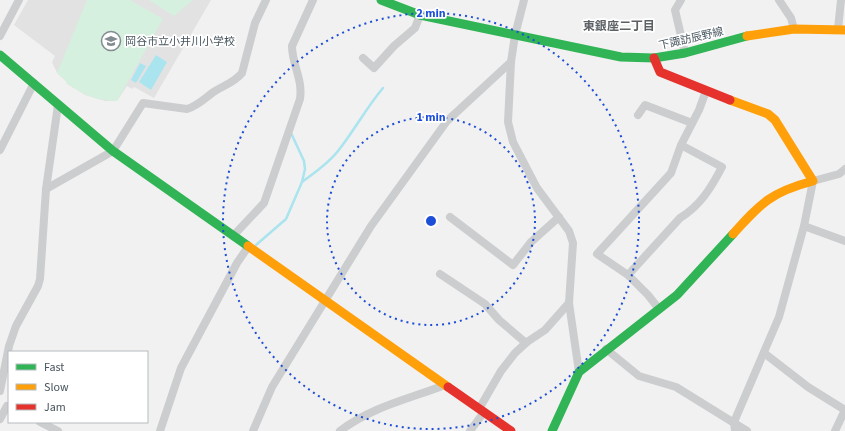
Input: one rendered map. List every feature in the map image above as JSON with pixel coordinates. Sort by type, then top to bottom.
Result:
[{"type":"street","points":[[0,36],[19,0]]},
{"type":"street","points":[[46,189],[113,151],[144,103],[187,109],[194,107],[214,92],[237,79],[242,73],[255,23],[266,0]]},
{"type":"street","points":[[232,236],[264,203],[300,99],[301,84],[292,53],[292,46],[313,0]]},
{"type":"street","name":"下諏訪辰野線","points":[[381,0],[420,15],[621,57],[654,58],[685,53],[758,33],[794,29],[842,30]]},
{"type":"street","points":[[524,0],[515,35],[511,62],[508,122],[512,142],[537,188],[570,231],[573,243],[569,303],[579,372]]},
{"type":"street","points":[[682,0],[675,10],[685,53]]},
{"type":"street","points":[[779,0],[791,18],[794,29]]},
{"type":"street","points":[[841,0],[842,30]]},
{"type":"street","points":[[363,58],[374,68],[394,46],[415,28],[420,15]]},
{"type":"street","points":[[0,55],[113,151],[511,431]]},
{"type":"street","points":[[654,58],[660,72],[768,114],[776,120],[813,181],[804,226],[779,317],[734,422],[735,431]]},
{"type":"street","points":[[253,431],[272,387],[324,300],[371,226],[447,121],[511,62]]},
{"type":"street","points":[[1,146],[34,83]]},
{"type":"street","points":[[659,309],[648,295],[628,275],[597,254],[671,173],[680,145],[692,123],[706,91]]},
{"type":"street","points":[[0,391],[9,346],[16,326],[40,279],[46,189],[58,105]]},
{"type":"street","points":[[638,116],[645,105],[692,123]]},
{"type":"street","points":[[628,275],[680,218],[691,212],[709,190],[722,167],[680,145]]},
{"type":"street","points":[[552,431],[579,372],[606,349],[677,295],[758,206],[771,195],[786,188],[839,174],[845,169]]},
{"type":"street","points":[[450,217],[513,265],[531,242],[559,217]]},
{"type":"street","points":[[804,226],[845,241]]},
{"type":"street","points":[[160,431],[172,390],[181,368],[237,263],[248,247]]},
{"type":"street","points":[[440,274],[485,304],[499,320],[526,343]]},
{"type":"street","points":[[470,431],[501,371],[515,353],[526,343],[545,330],[569,303]]},
{"type":"street","points":[[606,349],[639,376],[676,388],[747,431]]},
{"type":"street","points":[[764,353],[808,387],[845,410],[843,419],[835,431]]},
{"type":"street","points":[[340,431],[356,419],[390,404],[445,385]]},
{"type":"street","points":[[0,419],[5,405]]},
{"type":"street","points":[[42,423],[58,431]]},
{"type":"shaded area","name":"岡谷市立小井川小学校","points":[[28,0],[211,0],[154,98],[134,87],[132,89],[127,86],[117,101],[105,101],[85,95],[66,83],[67,82],[57,73],[52,62],[55,56],[14,25]]},
{"type":"green space","points":[[87,0],[130,0],[163,19],[117,101],[103,100],[84,94],[66,83],[67,82],[57,73]]},
{"type":"green space","points":[[149,0],[193,0],[174,16]]},
{"type":"water","points":[[156,55],[167,62],[151,90],[139,82]]},
{"type":"water","points":[[140,63],[146,66],[136,83],[131,80]]},
{"type":"waterway","points":[[302,182],[334,156],[383,88]]},
{"type":"waterway","points":[[256,245],[286,219],[302,182],[305,169],[304,161],[291,133]]},
{"type":"traffic: fast","points":[[381,0],[420,15],[621,57],[654,58],[685,53],[747,36]]},
{"type":"traffic: fast","points":[[0,55],[113,151],[248,246]]},
{"type":"traffic: fast","points":[[552,431],[579,372],[677,295],[733,234]]},
{"type":"traffic: slow","points":[[747,36],[794,29],[845,30]]},
{"type":"traffic: slow","points":[[730,100],[768,114],[775,120],[813,181],[777,194],[751,214],[733,234]]},
{"type":"traffic: slow","points":[[248,246],[448,387]]},
{"type":"traffic: jam","points":[[654,58],[660,72],[730,100]]},
{"type":"traffic: jam","points":[[448,387],[511,431]]},
{"type":"place","name":"岡谷市立小井川小学校","points":[[111,41]]},
{"type":"district","name":"東銀座二丁目","points":[[619,26]]}]
